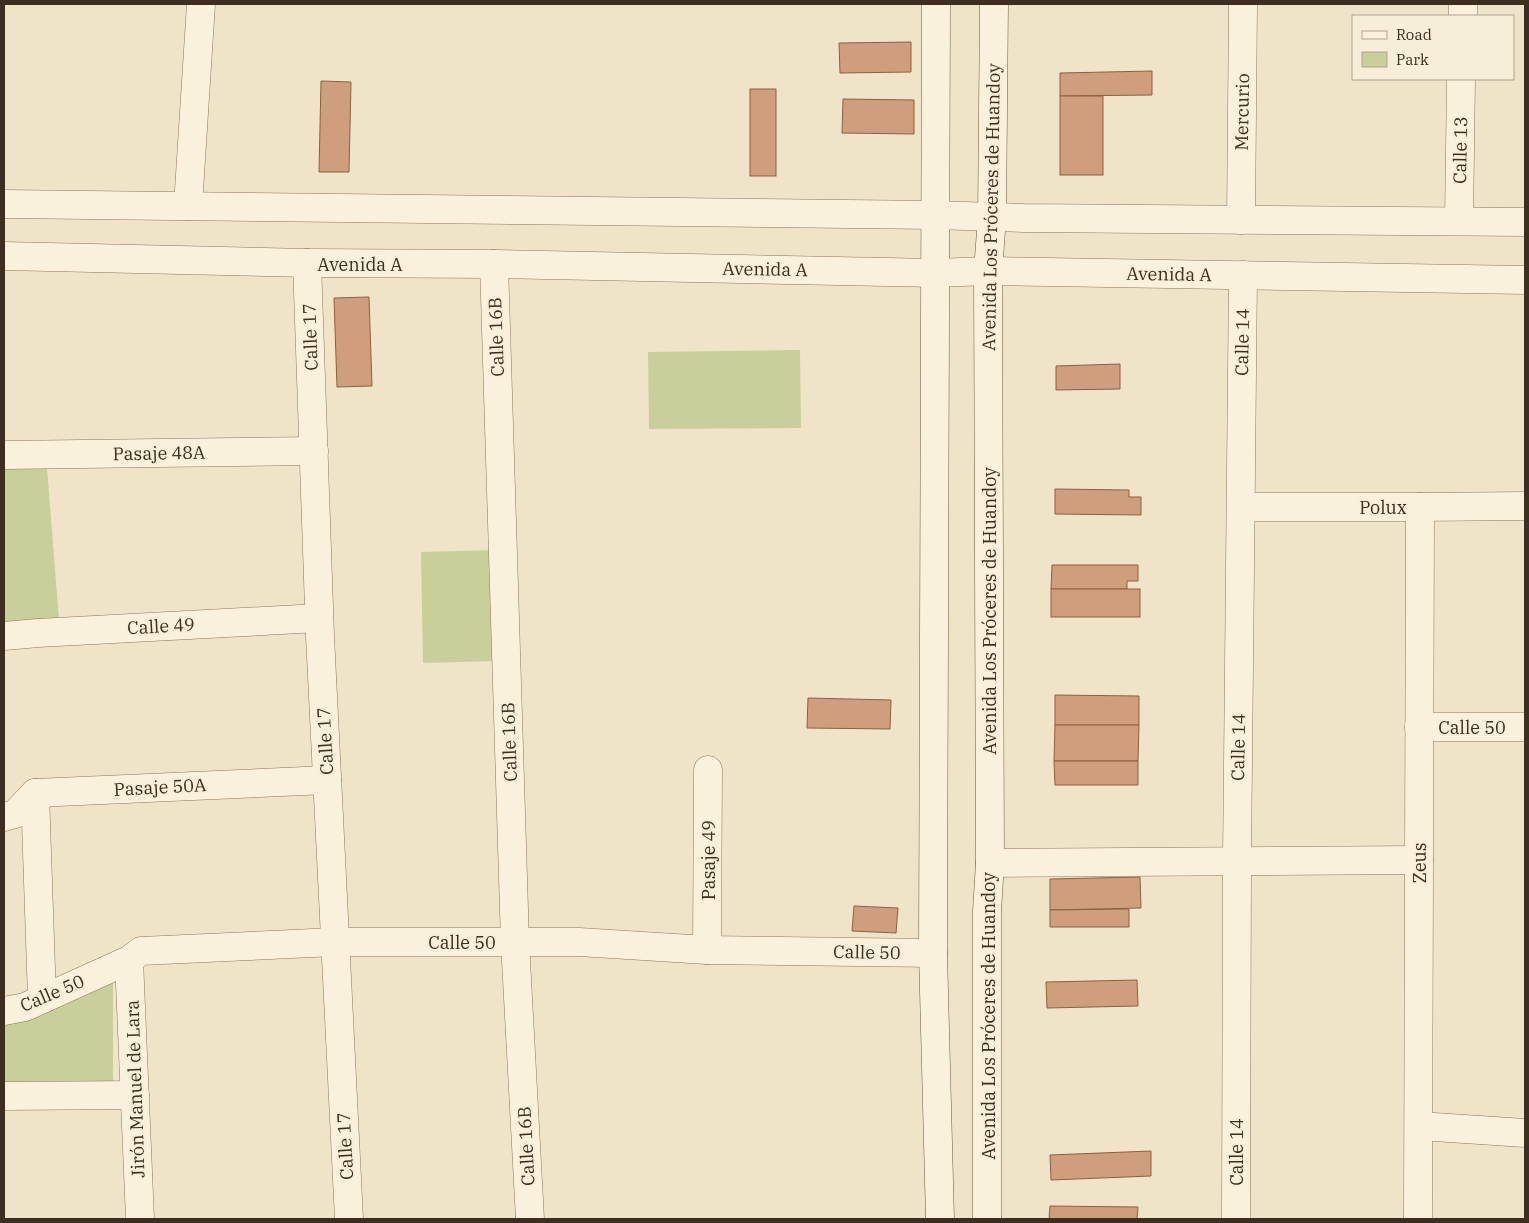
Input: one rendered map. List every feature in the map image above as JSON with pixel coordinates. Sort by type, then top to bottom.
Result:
[{"type":"street","points":[[188,206],[201,4]]},
{"type":"street","points":[[936,4],[934,953],[940,1219]]},
{"type":"street","name":"Avenida Los Próceres de Huandoy","points":[[987,1219],[988,911],[990,862],[988,271],[992,218],[994,4]]},
{"type":"street","name":"Mercurio","points":[[1241,220],[1243,4]]},
{"type":"street","name":"Calle 13","points":[[1459,221],[1462,80]]},
{"type":"street","points":[[4,204],[992,218],[1525,222]]},
{"type":"street","name":"Avenida A","points":[[4,256],[308,264],[494,264],[936,273],[988,271],[1525,280]]},
{"type":"street","name":"Calle 17","points":[[308,264],[319,618],[349,1219]]},
{"type":"street","name":"Calle 16B","points":[[494,264],[515,942],[530,1219]]},
{"type":"street","name":"Calle 14","points":[[1236,1219],[1237,861],[1243,275]]},
{"type":"street","name":"Pasaje 48A","points":[[4,455],[314,451]]},
{"type":"street","name":"Polux","points":[[1240,507],[1420,508],[1525,506]]},
{"type":"street","name":"Zeus","points":[[1418,1219],[1420,508]]},
{"type":"street","name":"Calle 49","points":[[4,636],[319,618]]},
{"type":"street","name":"Calle 50","points":[[1419,727],[1525,727]]},
{"type":"street","name":"Pasaje 49","points":[[707,950],[708,770]]},
{"type":"street","name":"Pasaje 50A","points":[[34,793],[327,780]]},
{"type":"street","points":[[4,817],[16,814],[34,793]]},
{"type":"street","points":[[34,793],[42,999]]},
{"type":"street","points":[[990,862],[1419,860]]},
{"type":"street","name":"Calle 50","points":[[4,1011],[24,1007],[129,960],[141,951],[335,942],[579,942],[707,950],[934,953]]},
{"type":"street","name":"Jirón Manuel de Lara","points":[[129,960],[140,1219]]},
{"type":"street","points":[[4,1096],[135,1095]]},
{"type":"street","points":[[1419,1126],[1525,1133]]},
{"type":"green space","points":[[800,350],[801,428],[649,429],[648,352]]},
{"type":"green space","points":[[47,468],[59,619],[4,626],[4,469]]},
{"type":"green space","points":[[495,550],[497,661],[423,663],[421,552]]},
{"type":"green space","points":[[113,977],[113,1083],[4,1085],[4,1023]]},
{"type":"building","points":[[911,42],[911,72],[840,73],[839,43]]},
{"type":"building","points":[[1152,71],[1152,95],[1060,96],[1060,73]]},
{"type":"building","points":[[321,81],[351,82],[349,172],[319,172]]},
{"type":"building","points":[[750,89],[776,89],[776,176],[750,176]]},
{"type":"building","points":[[1060,96],[1103,96],[1103,175],[1060,175]]},
{"type":"building","points":[[843,99],[914,100],[914,134],[842,133]]},
{"type":"building","points":[[369,297],[372,386],[337,387],[334,298]]},
{"type":"building","points":[[1120,364],[1120,389],[1056,390],[1056,366]]},
{"type":"building","points":[[1055,489],[1129,490],[1129,497],[1141,497],[1141,515],[1055,514]]},
{"type":"building","points":[[1052,565],[1138,565],[1138,581],[1127,581],[1127,589],[1051,589]]},
{"type":"building","points":[[1051,589],[1140,589],[1140,617],[1051,617]]},
{"type":"building","points":[[1055,695],[1139,696],[1139,725],[1055,725]]},
{"type":"building","points":[[808,698],[891,700],[890,729],[807,728]]},
{"type":"building","points":[[1055,725],[1139,725],[1138,761],[1054,761]]},
{"type":"building","points":[[1054,761],[1138,761],[1138,785],[1055,785]]},
{"type":"building","points":[[1140,877],[1141,908],[1050,910],[1050,879]]},
{"type":"building","points":[[854,906],[898,908],[896,933],[852,931]]},
{"type":"building","points":[[1129,909],[1129,927],[1050,927],[1050,910]]},
{"type":"building","points":[[1137,980],[1138,1006],[1047,1008],[1046,982]]},
{"type":"building","points":[[1151,1151],[1151,1176],[1051,1180],[1050,1155]]},
{"type":"building","points":[[1050,1206],[1138,1207],[1137,1219],[1049,1219]]}]
